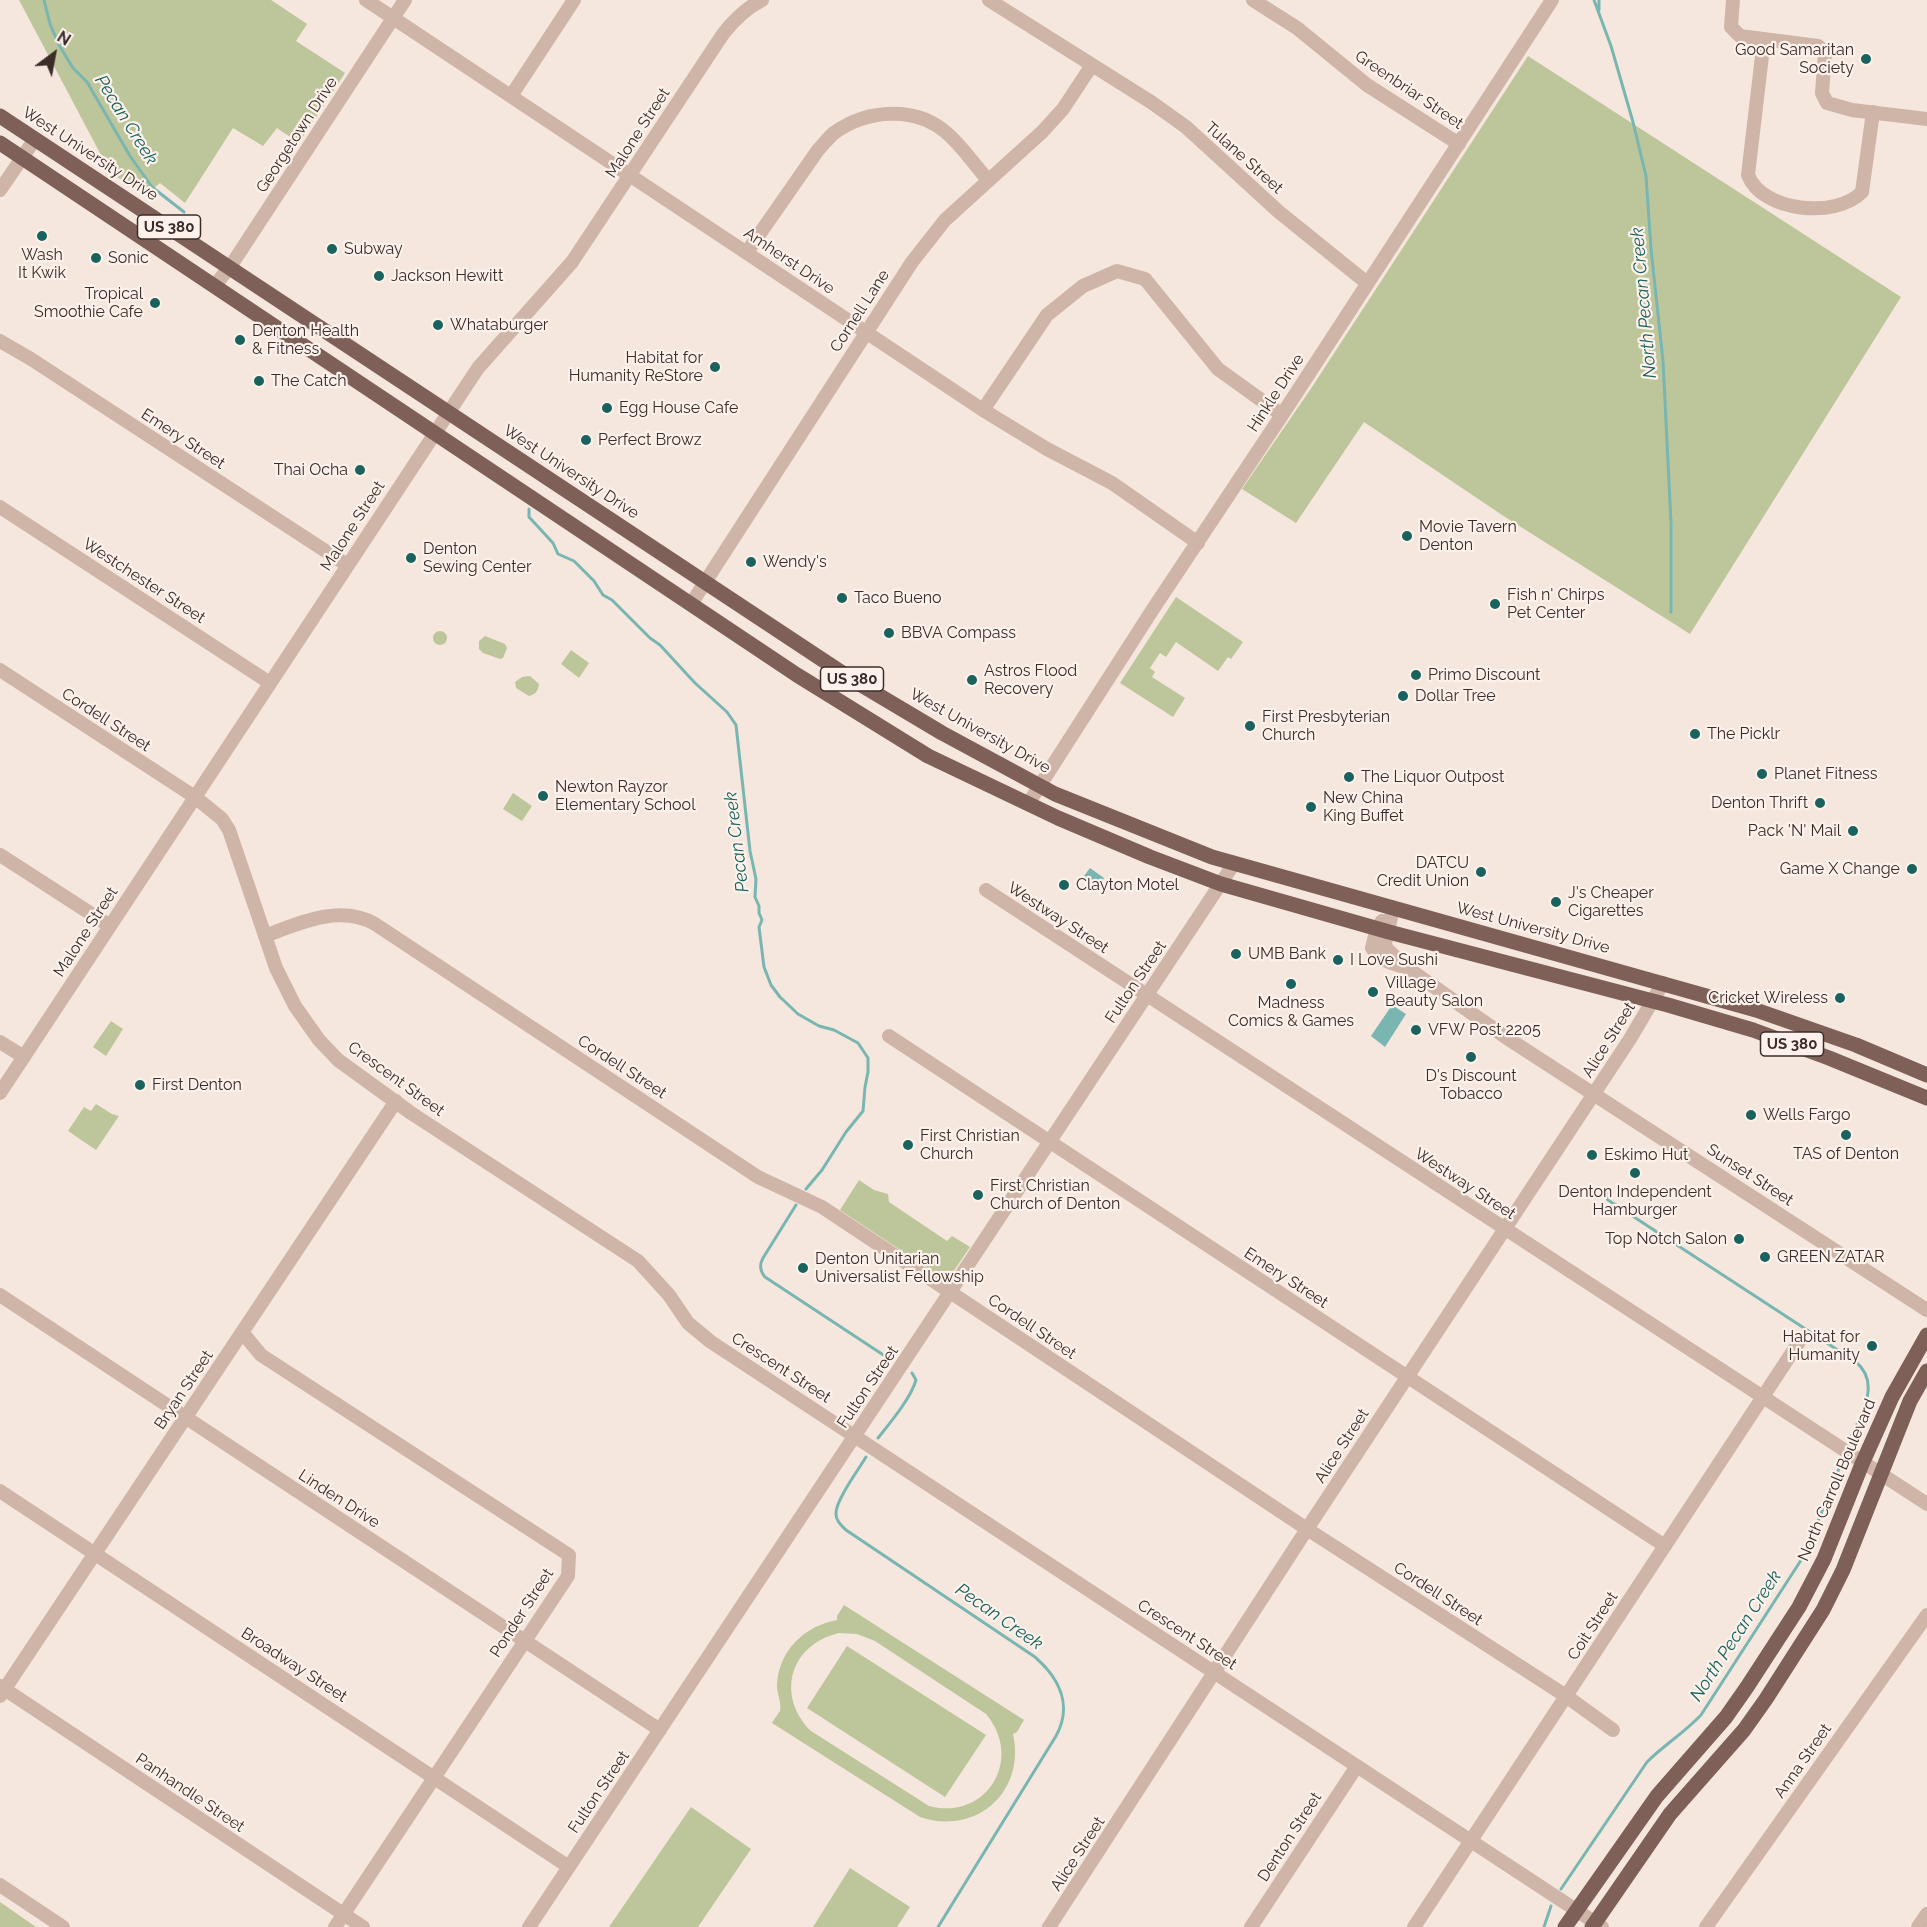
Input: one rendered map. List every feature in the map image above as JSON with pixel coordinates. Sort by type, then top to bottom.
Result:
[{"type":"main road","name":"West University Drive","points":[[0,116],[853,680],[942,733],[1065,798],[1233,865],[1509,939],[1756,1010],[1856,1045],[1927,1075]]},
{"type":"main road","name":"US 380","points":[[0,143],[807,681],[904,743],[1028,804],[1150,858],[1221,884],[1753,1030],[1845,1064],[1927,1098]]},
{"type":"main road","name":"North Carroll Boulevard","points":[[1565,1927],[1656,1796],[1726,1717],[1815,1580],[1892,1397],[1927,1335]]},
{"type":"main road","points":[[1597,1926],[1670,1814],[1743,1730],[1823,1610],[1843,1570],[1910,1401],[1927,1371]]},
{"type":"street","name":"Amherst Drive","points":[[366,0],[984,410],[1047,449],[1112,483],[1198,543]]},
{"type":"street","name":"Georgetown Drive","points":[[214,285],[230,267],[405,0]]},
{"type":"street","points":[[511,96],[574,0]]},
{"type":"street","name":"Malone Street","points":[[0,1093],[478,368],[572,262],[723,34],[739,15],[762,0]]},
{"type":"street","name":"Tulane Street","points":[[989,0],[1151,102],[1186,127],[1279,212],[1367,283]]},
{"type":"street","name":"Greenbriar Street","points":[[1253,0],[1297,27],[1367,85],[1459,144]]},
{"type":"street","name":"Hinkle Drive","points":[[1028,804],[1552,0]]},
{"type":"street","points":[[1733,0],[1731,27],[1740,36],[1818,46],[1825,52],[1822,93],[1827,104],[1927,118]]},
{"type":"street","points":[[1764,39],[1748,175],[1751,183],[1764,194],[1804,209],[1854,200],[1862,192],[1873,112]]},
{"type":"street","name":"Cornell Lane","points":[[691,604],[912,262],[945,220],[1042,132],[1063,109],[1092,65]]},
{"type":"street","points":[[747,252],[818,150],[831,135],[857,120],[881,113],[912,115],[930,123],[948,134],[988,180]]},
{"type":"street","points":[[0,190],[35,139]]},
{"type":"street","points":[[984,410],[1047,315],[1083,286],[1117,271],[1145,279],[1218,369],[1282,415]]},
{"type":"street","name":"Emery Street","points":[[0,341],[347,565]]},
{"type":"street","name":"Westchester Street","points":[[0,507],[270,683]]},
{"type":"street","name":"Cordell Street","points":[[0,670],[195,797]]},
{"type":"street","name":"Crescent Street","points":[[195,797],[222,819],[229,830],[276,968],[288,993],[320,1040],[338,1060],[638,1261],[698,1334],[1577,1910],[1597,1926]]},
{"type":"street","points":[[0,855],[110,926]]},
{"type":"street","name":"Fulton Street","points":[[529,1927],[1233,865]]},
{"type":"street","name":"Westway Street","points":[[986,890],[1862,1464],[1927,1504]]},
{"type":"street","points":[[1383,930],[1393,909]]},
{"type":"street","name":"Cordell Street","points":[[265,936],[308,920],[327,917],[355,916],[367,920],[758,1177],[822,1207],[1307,1529],[1566,1696],[1613,1730]]},
{"type":"street","name":"Sunset Street","points":[[1383,930],[1372,948],[1376,954],[1390,963],[1406,967],[1507,1038],[1927,1310]]},
{"type":"street","name":"Alice Street","points":[[1049,1927],[1307,1529],[1594,1094],[1663,983]]},
{"type":"street","name":"Emery Street","points":[[889,1036],[1665,1546]]},
{"type":"street","points":[[0,1042],[24,1058]]},
{"type":"street","name":"Bryan Street","points":[[2,1690],[396,1101]]},
{"type":"street","name":"Linden Drive","points":[[0,1295],[660,1730]]},
{"type":"street","name":"Ponder Street","points":[[242,1332],[261,1355],[569,1555],[568,1576],[335,1927]]},
{"type":"street","name":"Coit Street","points":[[1414,1927],[1798,1342]]},
{"type":"street","name":"Broadway Street","points":[[0,1491],[569,1867]]},
{"type":"street","name":"Anna Street","points":[[1706,1927],[1927,1615]]},
{"type":"street","name":"Panhandle Street","points":[[2,1690],[363,1927]]},
{"type":"street","name":"Denton Street","points":[[1251,1927],[1357,1766]]},
{"type":"street","points":[[0,1885],[63,1927]]},
{"type":"street","points":[[1918,1927],[1927,1914]]},
{"type":"green space","points":[[19,0],[271,0],[307,24],[296,41],[345,73],[299,143],[277,128],[263,146],[233,128],[185,203],[160,183],[145,196],[110,172]]},
{"type":"green space","points":[[1528,56],[1901,297],[1690,634],[1502,515],[1364,422],[1296,523],[1242,489],[1312,387]]},
{"type":"green space","points":[[1176,597],[1243,642],[1231,659],[1228,657],[1218,671],[1176,642],[1166,657],[1160,653],[1150,668],[1155,672],[1152,677],[1185,698],[1173,717],[1120,683]]},
{"type":"green space","points":[[437,631],[443,631],[447,638],[443,645],[437,645],[433,641],[433,635]]},
{"type":"green space","points":[[485,636],[505,644],[507,648],[503,658],[483,653],[479,649],[479,641]]},
{"type":"green space","points":[[571,650],[589,663],[579,678],[561,664]]},
{"type":"green space","points":[[530,676],[539,684],[536,692],[529,696],[516,688],[515,682],[522,677]]},
{"type":"green space","points":[[513,793],[532,806],[522,821],[503,809]]},
{"type":"green space","points":[[111,1021],[123,1029],[106,1056],[93,1047]]},
{"type":"green space","points":[[96,1104],[119,1116],[96,1150],[68,1131],[84,1107],[91,1111]]},
{"type":"green space","points":[[859,1180],[874,1190],[888,1194],[889,1202],[947,1241],[952,1236],[970,1247],[947,1281],[840,1210]]},
{"type":"green space","points":[[844,1605],[1024,1720],[1017,1732],[1013,1734],[1015,1755],[1012,1774],[1004,1791],[992,1804],[977,1814],[960,1820],[941,1821],[920,1817],[772,1723],[780,1711],[777,1683],[783,1660],[789,1650],[805,1634],[825,1623],[837,1620]],"holes":[[[839,1633],[857,1634],[875,1641],[986,1714],[997,1731],[1001,1749],[1000,1767],[994,1783],[983,1795],[968,1804],[950,1808],[929,1806],[811,1731],[800,1717],[791,1688],[793,1673],[799,1660],[809,1648],[822,1639]]]},
{"type":"green space","points":[[847,1646],[986,1735],[945,1797],[807,1708]]},
{"type":"green space","points":[[691,1807],[751,1849],[698,1927],[609,1927]]},
{"type":"green space","points":[[850,1868],[910,1907],[897,1927],[813,1927]]},
{"type":"green space","points":[[0,1902],[36,1927],[0,1927]]},
{"type":"water","points":[[1090,868],[1104,878],[1099,886],[1084,876]]},
{"type":"water","points":[[1392,1005],[1406,1014],[1385,1047],[1371,1036]]},
{"type":"waterway","name":"Pecan Creek","points":[[44,0],[50,24],[59,45],[73,68],[87,82],[130,156],[152,187],[184,212]]},
{"type":"waterway","name":"North Pecan Creek","points":[[1594,0],[1611,46],[1646,176],[1663,361],[1671,523],[1671,612]]},
{"type":"waterway","name":"North Pecan Creek","points":[[1599,0],[1599,10]]},
{"type":"waterway","name":"Pecan Creek","points":[[529,509],[529,517],[553,543],[558,554],[574,561],[594,581],[603,595],[612,600],[660,645],[695,683],[727,712],[736,725],[750,851],[756,879],[755,897],[762,920],[759,927],[764,967],[771,985],[798,1014],[858,1043],[868,1058],[863,1111],[806,1189]]},
{"type":"waterway","name":"North Pecan Creek","points":[[1609,1191],[1606,1196],[1608,1200],[1856,1362],[1864,1371],[1868,1390],[1863,1410],[1850,1440]]},
{"type":"waterway","name":"Pecan Creek","points":[[796,1205],[762,1261],[763,1275],[891,1360]]},
{"type":"waterway","name":"Pecan Creek","points":[[878,1438],[910,1395],[916,1380],[912,1373]]},
{"type":"waterway","name":"Pecan Creek","points":[[866,1457],[839,1501],[836,1514],[839,1523],[846,1530],[1035,1657],[1057,1683],[1063,1703],[1061,1725],[1056,1736],[938,1927]]},
{"type":"waterway","name":"North Pecan Creek","points":[[1561,1889],[1647,1762],[1701,1715],[1805,1554],[1840,1466]]},
{"type":"waterway","name":"North Pecan Creek","points":[[1544,1927],[1551,1906]]},
{"type":"place","name":"Good Samaritan Society","points":[[1866,59]]},
{"type":"place","name":"Wash It Kwik","points":[[42,236]]},
{"type":"place","name":"Subway","points":[[332,249]]},
{"type":"place","name":"Sonic","points":[[96,258]]},
{"type":"place","name":"Jackson Hewitt","points":[[379,276]]},
{"type":"place","name":"Tropical Smoothie Cafe","points":[[155,303]]},
{"type":"place","name":"Whataburger","points":[[438,325]]},
{"type":"place","name":"Denton Health & Fitness","points":[[240,340]]},
{"type":"place","name":"Habitat for Humanity ReStore","points":[[715,367]]},
{"type":"place","name":"The Catch","points":[[259,381]]},
{"type":"place","name":"Egg House Cafe","points":[[607,408]]},
{"type":"place","name":"Perfect Browz","points":[[586,440]]},
{"type":"place","name":"Thai Ocha","points":[[360,470]]},
{"type":"place","name":"Movie Tavern Denton","points":[[1407,536]]},
{"type":"place","name":"Denton Sewing Center","points":[[411,558]]},
{"type":"place","name":"Wendy's","points":[[751,562]]},
{"type":"place","name":"Taco Bueno","points":[[842,598]]},
{"type":"place","name":"Fish n' Chirps Pet Center","points":[[1495,604]]},
{"type":"place","name":"BBVA Compass","points":[[889,633]]},
{"type":"place","name":"Primo Discount","points":[[1416,675]]},
{"type":"place","name":"Astros Flood Recovery","points":[[972,680]]},
{"type":"place","name":"Dollar Tree","points":[[1403,696]]},
{"type":"place","name":"First Presbyterian Church","points":[[1250,726]]},
{"type":"place","name":"The Picklr","points":[[1695,734]]},
{"type":"place","name":"Planet Fitness","points":[[1762,774]]},
{"type":"place","name":"The Liquor Outpost","points":[[1349,777]]},
{"type":"place","name":"Newton Rayzor Elementary School","points":[[543,796]]},
{"type":"place","name":"Denton Thrift","points":[[1820,803]]},
{"type":"place","name":"New China King Buffet","points":[[1311,807]]},
{"type":"place","name":"Pack 'N' Mail","points":[[1853,831]]},
{"type":"place","name":"Game X Change","points":[[1912,869]]},
{"type":"place","name":"DATCU Credit Union","points":[[1481,872]]},
{"type":"place","name":"Clayton Motel","points":[[1064,885]]},
{"type":"place","name":"J's Cheaper Cigarettes","points":[[1556,902]]},
{"type":"place","name":"UMB Bank","points":[[1236,954]]},
{"type":"place","name":"I Love Sushi","points":[[1338,960]]},
{"type":"place","name":"Madness Comics & Games","points":[[1291,984]]},
{"type":"place","name":"Village Beauty Salon","points":[[1373,992]]},
{"type":"place","name":"Cricket Wireless","points":[[1840,998]]},
{"type":"place","name":"VFW Post 2205","points":[[1416,1030]]},
{"type":"place","name":"D's Discount Tobacco","points":[[1471,1057]]},
{"type":"place","name":"First Denton","points":[[140,1085]]},
{"type":"place","name":"Wells Fargo","points":[[1751,1115]]},
{"type":"place","name":"TAS of Denton","points":[[1846,1135]]},
{"type":"place","name":"First Christian Church","points":[[908,1145]]},
{"type":"place","name":"Eskimo Hut","points":[[1592,1155]]},
{"type":"place","name":"Denton Independent Hamburger","points":[[1635,1173]]},
{"type":"place","name":"First Christian Church of Denton","points":[[978,1195]]},
{"type":"place","name":"Top Notch Salon","points":[[1739,1239]]},
{"type":"place","name":"GREEN ZATAR","points":[[1765,1257]]},
{"type":"place","name":"Denton Unitarian Universalist Fellowship","points":[[803,1268]]},
{"type":"place","name":"Habitat for Humanity","points":[[1872,1346]]}]
